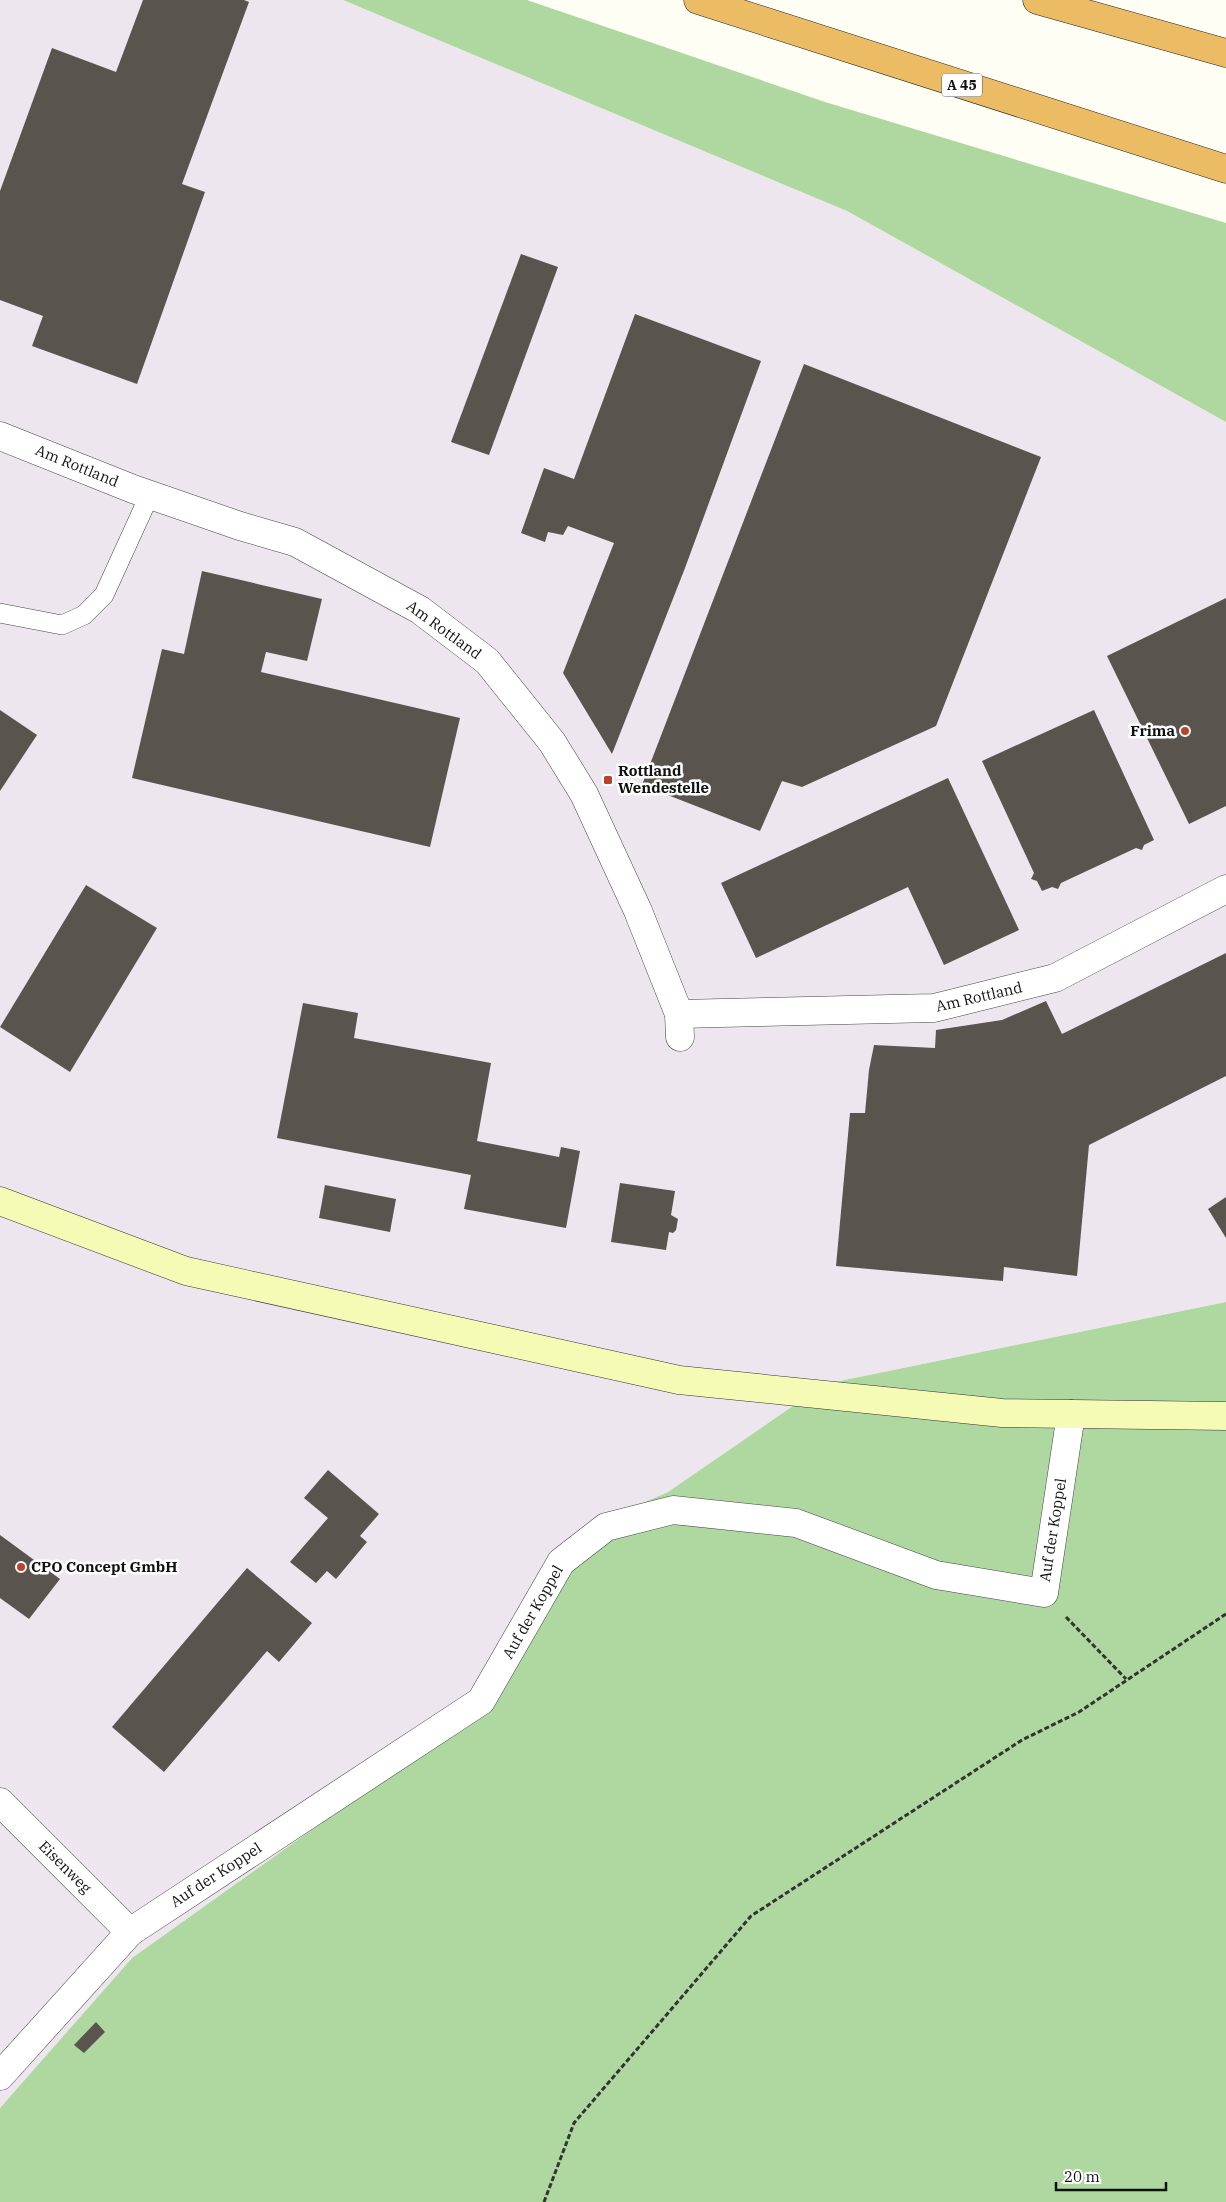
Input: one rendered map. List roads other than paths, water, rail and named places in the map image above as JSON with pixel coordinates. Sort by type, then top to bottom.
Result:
[{"type":"highway","name":"A 45","points":[[698,0],[1226,169]]},
{"type":"highway","points":[[1037,0],[1226,53]]},
{"type":"main road","points":[[0,1200],[186,1271],[678,1380],[1002,1413],[1226,1416]]},
{"type":"street","name":"Am Rottland","points":[[0,436],[150,494],[295,542],[420,610],[487,662],[552,742],[584,794],[638,911],[679,1026],[934,1008],[1056,978],[1226,889]]},
{"type":"street","name":"Auf der Koppel","points":[[0,2076],[130,1932],[481,1701],[561,1562],[606,1527],[673,1510],[796,1522],[936,1575],[1044,1593],[1071,1414]]},
{"type":"street","name":"Eisenweg","points":[[0,1802],[130,1932]]},
{"type":"lane","points":[[0,613],[62,625],[84,615],[104,595],[150,494]]},
{"type":"place","name":"Frima","points":[[1185,731]]},
{"type":"place","name":"Rottland Wendestelle","points":[[608,780]]},
{"type":"place","name":"CPO Concept GmbH","points":[[21,1567]]}]
